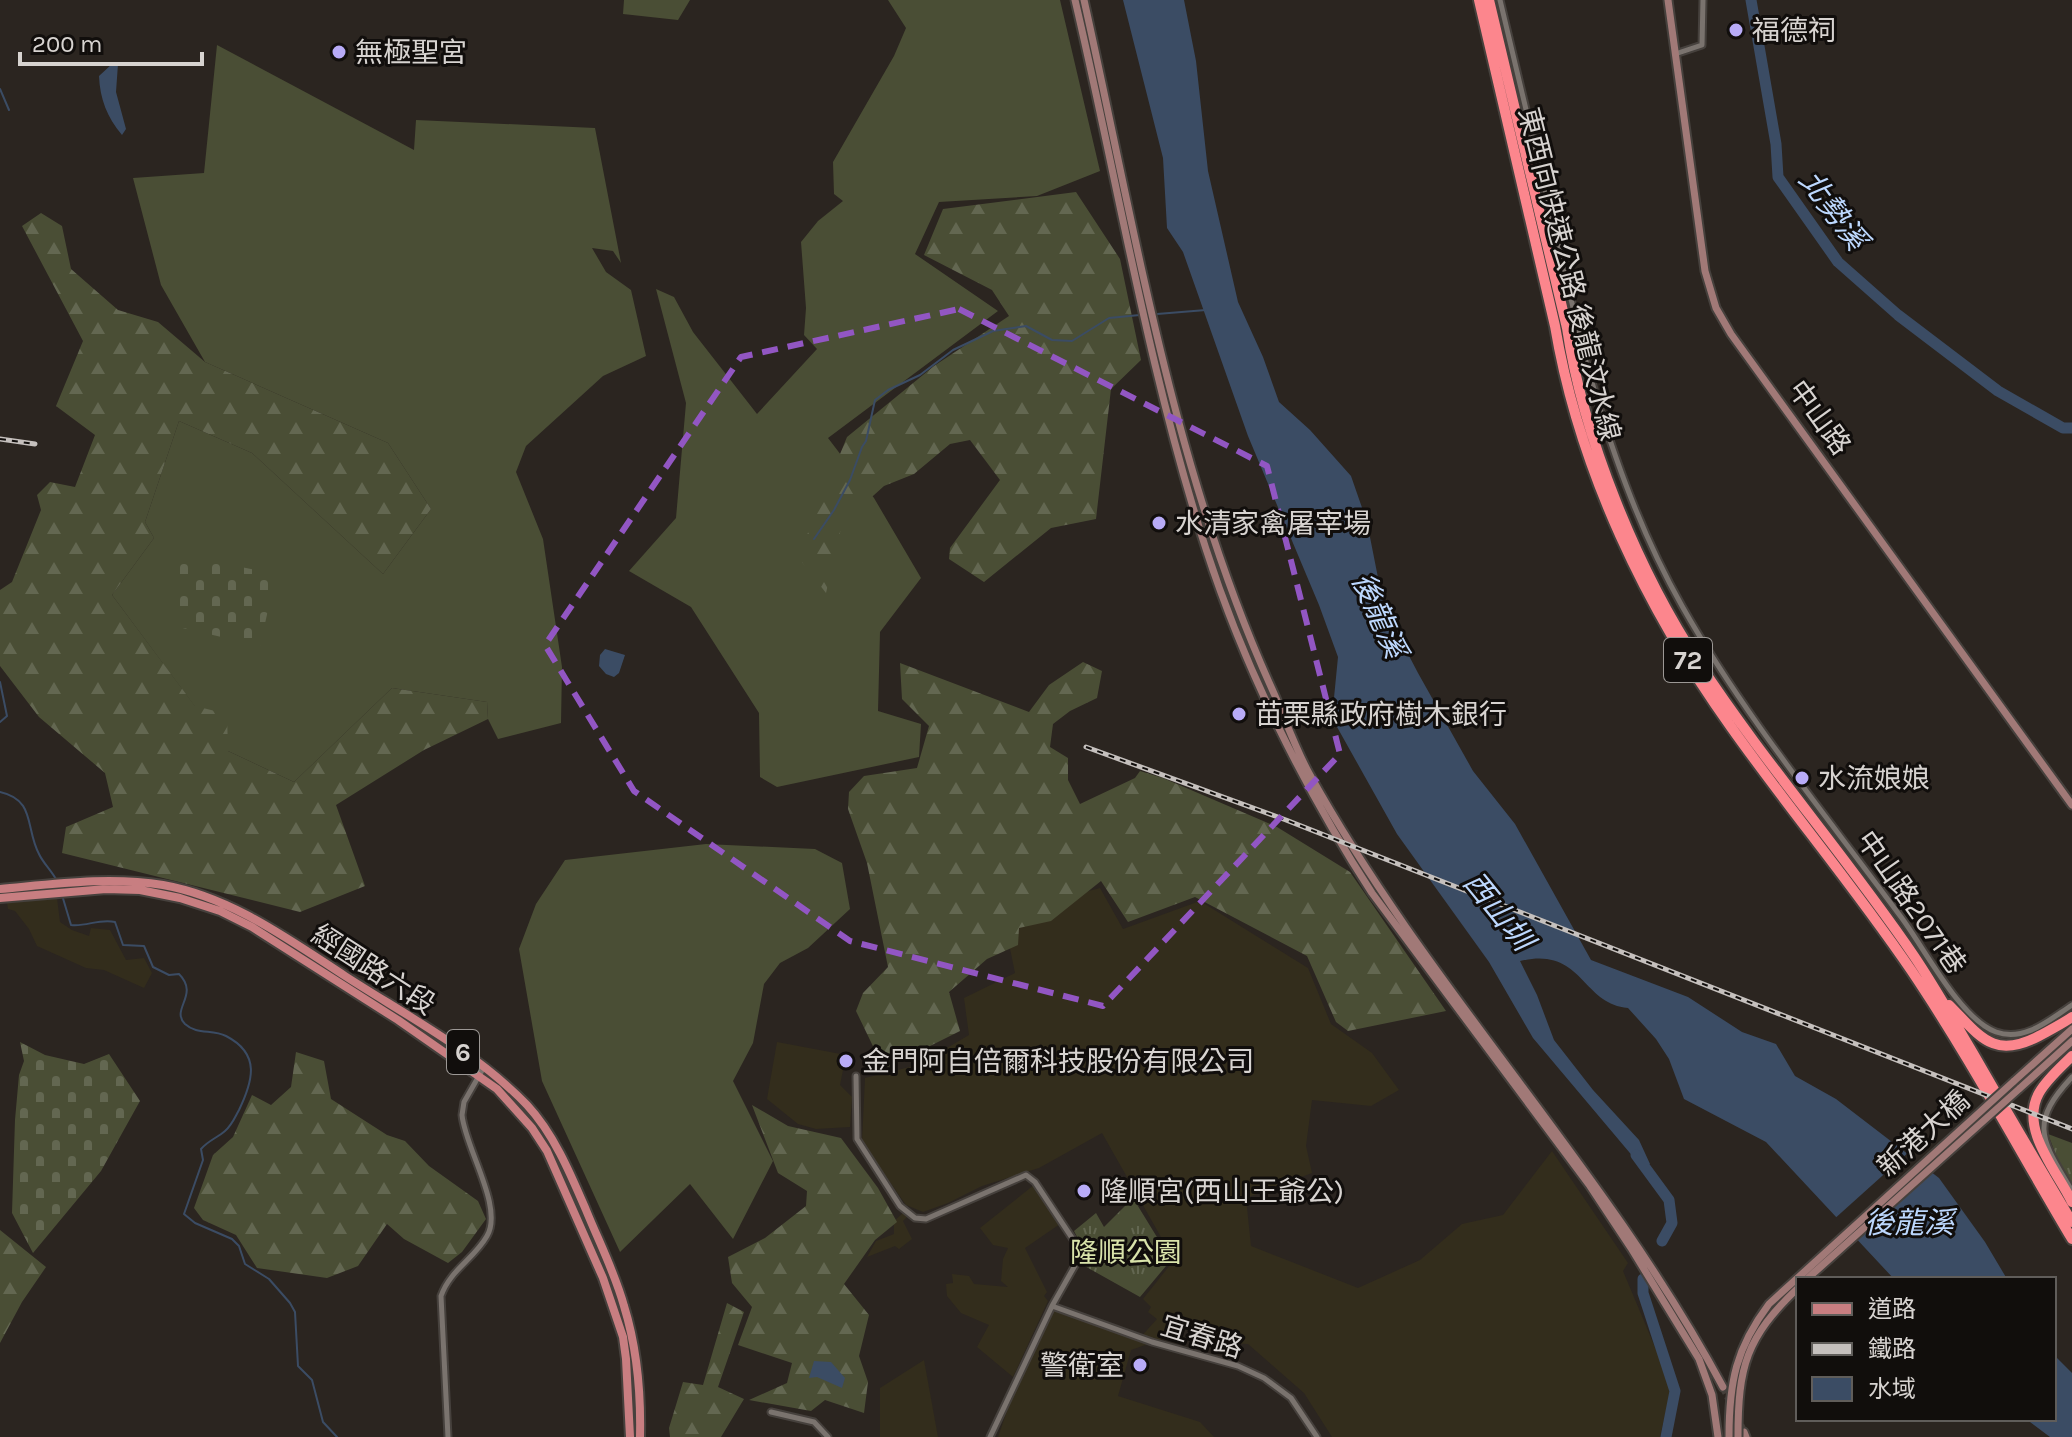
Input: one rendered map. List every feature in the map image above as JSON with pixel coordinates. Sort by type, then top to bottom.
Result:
[{"type":"highway","name":"東西向快速公路 後龍汶水線","points":[[1479,0],[1555,326],[1562,369],[1583,441],[1622,537],[1660,613],[1702,684],[1911,971],[2072,1239]]},
{"type":"highway","name":"東西向快速公路 後龍汶水線","points":[[1489,0],[1567,328],[1574,374],[1593,440],[1631,534],[1665,605],[1697,661],[1802,808],[1884,914],[1938,994],[2072,1222]]},
{"type":"highway","points":[[1938,994],[1978,1034],[2000,1046],[2022,1044],[2072,1017]]},
{"type":"highway","points":[[2072,1056],[2047,1081],[2034,1106],[2037,1139],[2072,1202]]},
{"type":"main road","name":"經國路六段","points":[[57,889],[69,882],[121,881],[161,885],[224,904],[256,919],[482,1071],[530,1108],[575,1184],[624,1304],[640,1437]]},
{"type":"main road","name":"6","points":[[0,889],[57,889]]},
{"type":"main road","name":"經國路六段","points":[[57,889],[75,892],[140,890],[180,898],[220,911],[273,940],[482,1071]]},
{"type":"main road","name":"6","points":[[0,898],[57,889]]},
{"type":"main road","name":"經國路六段","points":[[630,1437],[631,1359]]},
{"type":"street","points":[[1075,0],[1169,423],[1207,552],[1266,697],[1302,773],[1372,893],[1590,1186],[1664,1301],[1699,1359],[1712,1395],[1718,1437]]},
{"type":"street","points":[[1084,0],[1177,421],[1216,549],[1245,630],[1308,770],[1387,900],[1636,1244],[1723,1387]]},
{"type":"street","name":"中山路2071巷","points":[[1500,0],[1601,415],[1634,508],[1682,607],[1736,694],[1924,947],[1959,1003],[1979,1023],[2006,1034],[2021,1035],[2053,1019],[2072,1005]]},
{"type":"street","name":"中山路","points":[[1668,0],[1705,271],[1716,308],[1731,334],[2072,805]]},
{"type":"street","points":[[1675,54],[1702,45],[1703,0]]},
{"type":"street","name":"新港大橋","points":[[1799,1277],[2072,1029]]},
{"type":"street","name":"新港大橋","points":[[1809,1277],[2072,1041]]},
{"type":"street","points":[[448,1437],[441,1296],[451,1276],[486,1237],[493,1216],[462,1122],[464,1102],[482,1071]]},
{"type":"street","points":[[856,1076],[857,1139],[900,1206],[915,1218],[926,1219],[1026,1175],[1035,1182],[1082,1253],[1052,1306],[990,1437]]},
{"type":"street","points":[[2072,1077],[2047,1108],[2043,1125],[2044,1138],[2072,1191]]},
{"type":"street","name":"新港大橋","points":[[1729,1437],[1730,1394],[1735,1366],[1746,1337],[1769,1304],[1796,1279]]},
{"type":"street","points":[[1742,1436],[1740,1385],[1749,1351],[1759,1330],[1796,1290]]},
{"type":"street","name":"宜春路","points":[[1052,1306],[1152,1342],[1238,1366],[1264,1378],[1291,1398],[1317,1437]]},
{"type":"street","points":[[771,1412],[814,1422],[828,1437]]},
{"type":"highlighted area","points":[[959,309],[1267,466],[1340,754],[1103,1006],[850,941],[634,791],[545,645],[741,357]]},
{"type":"shaded area","points":[[1100,888],[1123,929],[1200,901],[1308,968],[1331,1024],[1372,1053],[1399,1090],[1371,1106],[1312,1100],[1306,1146],[1312,1173],[1246,1198],[1251,1246],[1358,1288],[1420,1260],[1462,1224],[1503,1215],[1552,1151],[1628,1263],[1623,1271],[1667,1376],[1670,1393],[1660,1437],[1332,1437],[1304,1393],[1248,1344],[1204,1342],[1176,1319],[1162,1339],[1131,1350],[1118,1396],[1200,1422],[1214,1437],[998,1437],[1015,1388],[1054,1310],[1138,1340],[1157,1319],[1148,1312],[1151,1307],[1143,1299],[1174,1260],[1102,1133],[1039,1168],[982,1186],[948,1203],[923,1212],[906,1205],[862,1142],[865,1078],[918,1065],[969,1035],[964,998],[1015,973],[1003,914]]},
{"type":"shaded area","points":[[57,898],[60,922],[89,936],[91,928],[110,930],[126,960],[144,958],[152,973],[144,988],[104,970],[86,968],[37,946],[29,929],[15,911],[8,909],[7,903]]},
{"type":"shaded area","points":[[777,1042],[846,1055],[840,1085],[852,1097],[850,1127],[816,1129],[798,1124],[767,1099]]},
{"type":"shaded area","points":[[1034,1185],[1060,1224],[1025,1248],[1047,1292],[1044,1296],[1048,1301],[1013,1377],[977,1347],[989,1325],[961,1313],[947,1296],[946,1284],[953,1283],[952,1274],[969,1276],[974,1284],[1008,1287],[1001,1281],[1003,1259],[1008,1248],[993,1245],[980,1228]]},
{"type":"shaded area","points":[[903,1213],[908,1216],[903,1221],[912,1239],[899,1249],[895,1246],[867,1257],[876,1241],[894,1234],[894,1221]]},
{"type":"shaded area","points":[[924,1360],[938,1437],[880,1437],[880,1388]]},
{"type":"green space","points":[[624,0],[690,0],[678,20],[623,14]]},
{"type":"green space","points":[[888,0],[1060,0],[1100,171],[1037,196],[939,202],[915,254],[998,311],[828,438],[874,498],[921,578],[880,632],[878,711],[921,724],[919,757],[777,787],[760,777],[759,713],[691,607],[629,571],[676,518],[686,403],[656,289],[674,297],[693,332],[757,414],[817,349],[804,335],[806,308],[801,242],[818,221],[843,201],[834,194],[833,162],[894,56],[906,28]]},
{"type":"green space","points":[[217,45],[414,150],[416,120],[595,128],[621,263],[613,251],[592,248],[606,272],[631,290],[646,356],[603,376],[526,446],[516,472],[543,539],[562,667],[561,723],[498,739],[488,719],[487,702],[392,688],[294,782],[228,751],[112,595],[154,538],[145,522],[179,421],[252,453],[383,574],[431,509],[388,443],[205,362],[161,285],[133,178],[204,173]]},
{"type":"green space","points":[[1076,192],[1120,259],[1141,360],[1111,389],[1096,519],[1051,528],[984,582],[949,559],[950,548],[1000,480],[970,440],[950,444],[914,474],[884,486],[842,524],[826,593],[798,557],[847,437],[934,366],[1009,316],[992,290],[924,255],[943,209]]},
{"type":"green space","points":[[41,213],[62,226],[71,269],[118,310],[158,322],[205,362],[388,443],[431,509],[383,574],[252,453],[179,421],[145,522],[154,538],[112,595],[195,706],[227,714],[228,751],[294,782],[392,688],[487,702],[488,719],[424,750],[336,805],[365,886],[300,912],[62,853],[66,827],[113,807],[105,773],[39,717],[0,666],[0,590],[12,582],[41,510],[37,495],[50,482],[75,487],[95,435],[56,406],[83,341],[22,226]]},
{"type":"green space","points":[[196,558],[276,574],[260,646],[174,626],[171,559]]},
{"type":"green space","points":[[1083,662],[1102,671],[1097,698],[1070,711],[1053,724],[1050,747],[1068,758],[1068,780],[1080,804],[1135,778],[1140,771],[1277,827],[1350,872],[1446,1011],[1348,1031],[1336,1022],[1307,956],[1195,897],[1128,922],[1101,881],[1051,921],[1019,928],[1018,945],[987,959],[949,992],[960,1031],[884,1069],[856,1011],[863,993],[888,967],[867,863],[848,809],[849,792],[864,776],[917,768],[929,726],[902,699],[900,663],[1029,712],[1049,685]]},
{"type":"green space","points":[[706,844],[815,849],[842,863],[850,909],[808,948],[780,963],[764,984],[753,1043],[733,1081],[773,1161],[733,1239],[690,1184],[620,1252],[542,1081],[519,949],[536,904],[565,860]]},
{"type":"green space","points":[[20,1042],[45,1055],[84,1064],[109,1054],[140,1101],[101,1171],[33,1253],[12,1213],[15,1120],[19,1075],[24,1061]]},
{"type":"green space","points":[[296,1052],[324,1061],[331,1099],[387,1135],[405,1141],[429,1166],[478,1201],[486,1219],[462,1252],[448,1263],[404,1239],[387,1224],[358,1266],[327,1278],[257,1268],[236,1235],[203,1220],[194,1208],[213,1155],[233,1137],[252,1095],[271,1105],[291,1087]]},
{"type":"green space","points":[[752,1105],[788,1126],[841,1138],[878,1188],[897,1222],[875,1240],[844,1284],[869,1315],[859,1356],[868,1382],[864,1413],[825,1400],[811,1411],[749,1400],[787,1383],[792,1363],[738,1345],[752,1307],[732,1283],[728,1257],[765,1238],[806,1206],[807,1191],[778,1173]]},
{"type":"green space","points":[[2048,1134],[2072,1143],[2072,1184],[2057,1158]]},
{"type":"green space","name":"隆順公園","points":[[1133,1198],[1171,1260],[1140,1297],[1081,1264],[1086,1254],[1074,1231],[1096,1213],[1104,1227]]},
{"type":"green space","points":[[0,1230],[46,1267],[22,1302],[0,1343]]},
{"type":"green space","points":[[727,1303],[744,1312],[718,1387],[744,1399],[721,1437],[670,1437],[669,1428],[683,1382],[703,1385]]},
{"type":"water","name":"後龍溪","points":[[1123,0],[1184,0],[1196,61],[1208,171],[1238,302],[1279,402],[1310,430],[1351,476],[1367,522],[1384,608],[1473,771],[1515,824],[1591,960],[1688,997],[1742,1032],[1776,1044],[1795,1076],[1836,1099],[1939,1178],[2006,1277],[1892,1277],[1766,1142],[1684,1099],[1669,1059],[1628,1008],[1600,997],[1557,961],[1520,961],[1554,1040],[1593,1090],[1639,1140],[1650,1164],[1640,1165],[1533,1038],[1489,962],[1397,834],[1332,718],[1338,657],[1248,436],[1183,252],[1167,228],[1163,158]]},
{"type":"water","points":[[112,64],[118,64],[116,92],[126,129],[122,135],[105,107],[100,84],[99,76]]},
{"type":"water","points":[[605,649],[625,655],[619,673],[614,677],[599,666],[600,655]]},
{"type":"water","points":[[2056,1357],[2072,1373],[2072,1437],[2050,1437],[2029,1421],[2056,1421]]},
{"type":"water","points":[[814,1361],[831,1362],[845,1378],[842,1388],[817,1377],[809,1378]]},
{"type":"pier","points":[[1911,1150],[1929,1164],[1847,1237],[1832,1221]]},
{"type":"waterway","name":"北勢溪","points":[[1751,0],[1776,144],[1778,177],[1838,262],[1898,315],[1998,391],[2063,428],[2072,428]]},
{"type":"waterway","points":[[0,89],[9,110]]},
{"type":"waterway","points":[[1157,314],[1206,310]]},
{"type":"waterway","points":[[814,539],[850,480],[866,441],[875,400],[888,390],[920,375],[953,350],[993,331],[1026,326],[1052,340],[1072,341],[1109,318],[1150,314]]},
{"type":"waterway","points":[[0,682],[7,716],[0,722]]},
{"type":"waterway","points":[[0,792],[19,801],[24,808],[39,854],[57,881]]},
{"type":"waterway","points":[[62,895],[71,925],[115,922],[123,945],[144,946],[153,967],[169,975],[179,974],[187,989],[181,1013],[185,1024],[194,1030],[226,1036],[245,1051],[251,1069],[248,1089],[227,1129],[201,1149],[203,1160],[184,1214],[195,1223],[232,1239],[239,1246],[245,1264],[269,1279],[290,1303],[295,1312],[298,1366],[312,1380],[323,1422],[337,1437]]},
{"type":"waterway","name":"西山圳","points":[[1636,1155],[1669,1200],[1672,1223],[1662,1241]]},
{"type":"waterway","name":"西山圳","points":[[1643,1279],[1643,1293],[1675,1391],[1666,1437]]},
{"type":"tunnel","points":[[2054,1020],[2072,1054]]},
{"type":"tunnel","points":[[1723,1387],[1744,1432]]},
{"type":"railway","points":[[0,439],[35,444]]},
{"type":"railway","points":[[1086,747],[1286,820],[2072,1129]]},
{"type":"place","name":"福德祠","points":[[1736,30]]},
{"type":"place","name":"無極聖宮","points":[[339,52]]},
{"type":"place","name":"水清家禽屠宰場","points":[[1159,523]]},
{"type":"place","name":"苗栗縣政府樹木銀行","points":[[1239,714]]},
{"type":"place","name":"水流娘娘","points":[[1802,778]]},
{"type":"place","name":"金門阿自倍爾科技股份有限公司","points":[[846,1061]]},
{"type":"place","name":"隆順宮(西山王爺公)","points":[[1084,1191]]},
{"type":"place","name":"警衛室","points":[[1140,1365]]}]
